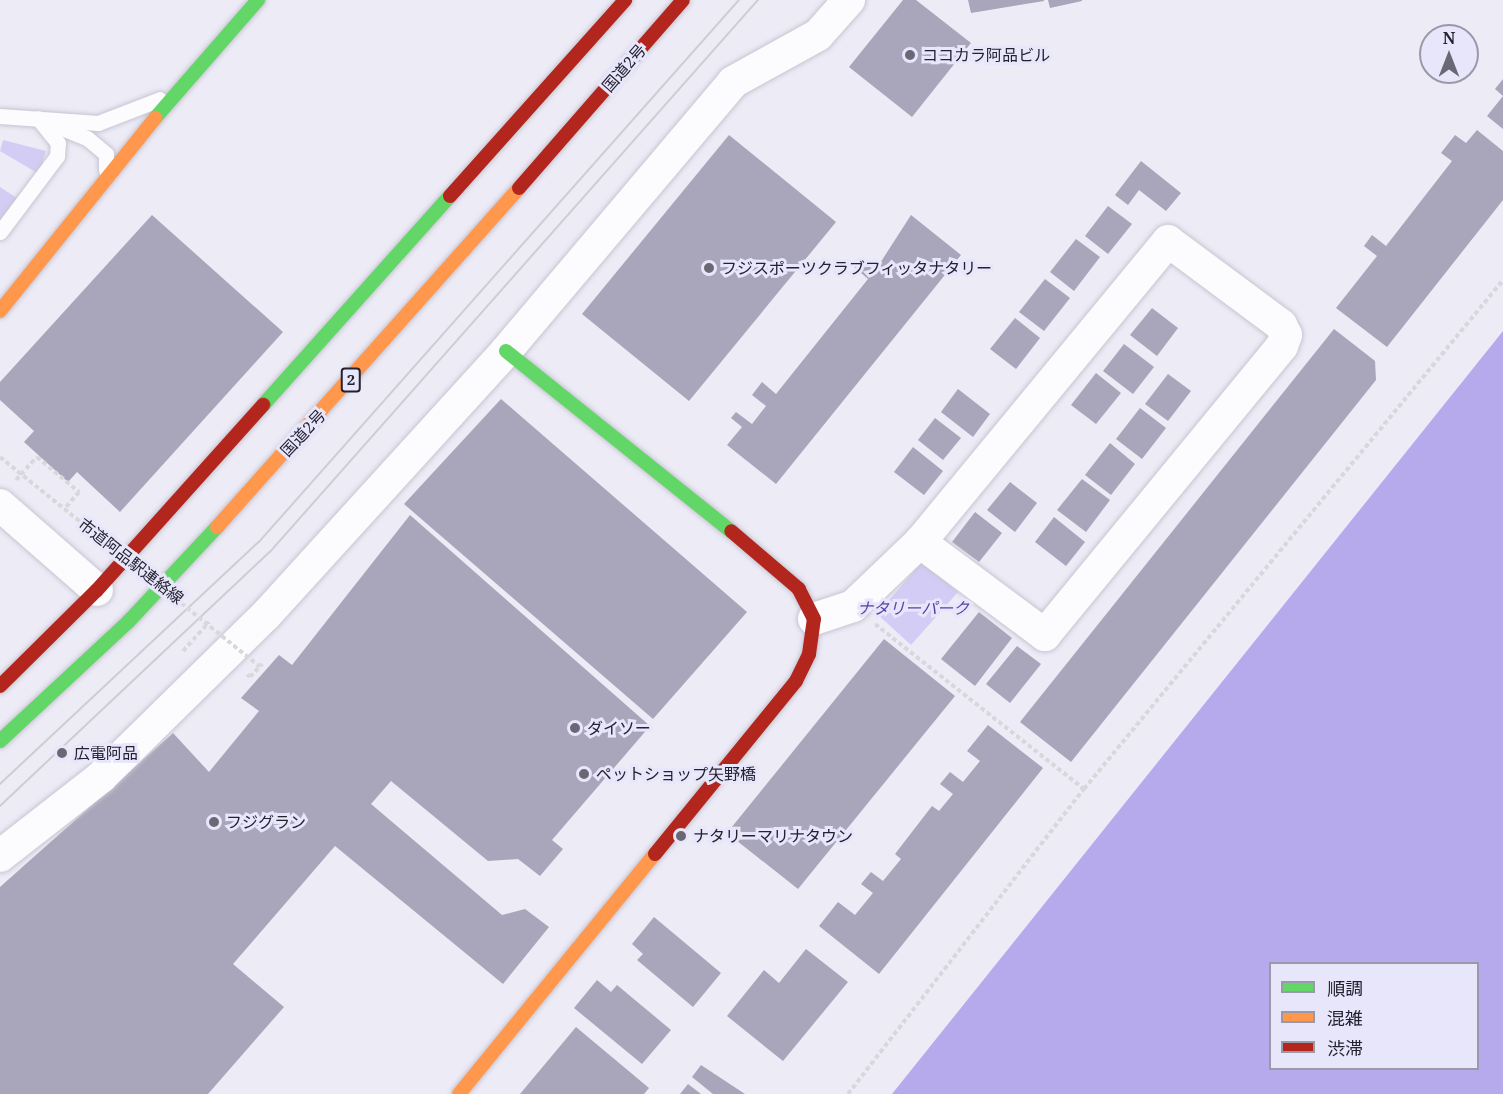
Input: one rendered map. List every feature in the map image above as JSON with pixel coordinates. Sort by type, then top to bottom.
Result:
[{"type":"main road","points":[[0,311],[106,175],[258,0]]},
{"type":"main road","points":[[0,686],[97,590],[626,0]]},
{"type":"main road","name":"国道2号","points":[[0,741],[129,621],[331,404],[683,0]]},
{"type":"main road","points":[[459,1094],[796,681],[809,654],[814,619],[799,589],[765,557],[506,351]]},
{"type":"street","points":[[0,855],[101,777],[226,655],[506,351],[734,82],[818,35],[849,0]]},
{"type":"street","points":[[814,619],[853,606],[920,543],[1168,241],[1281,325],[1287,335],[1282,346],[1045,635],[920,543]]},
{"type":"street","points":[[5,496],[97,590]]},
{"type":"lane","points":[[0,116],[98,123],[189,82]]},
{"type":"lane","points":[[38,118],[87,138],[106,154],[106,175]]},
{"type":"lane","points":[[0,232],[57,156],[58,143],[38,118]]},
{"type":"path","points":[[848,1094],[1084,789],[1503,280]]},
{"type":"path","name":"市道阿品駅連絡線","points":[[0,457],[209,622],[261,669],[250,677]]},
{"type":"path","points":[[5,496],[37,457],[78,492],[65,508]]},
{"type":"path","points":[[853,606],[1084,789]]},
{"type":"path","points":[[175,660],[209,622]]},
{"type":"path","points":[[236,664],[251,648]]},
{"type":"green space","points":[[3,140],[46,151],[39,174],[0,151]]},
{"type":"green space","points":[[0,187],[20,200],[0,221]]},
{"type":"green space","name":"ナタリーパーク","points":[[922,562],[958,592],[911,645],[877,614]]},
{"type":"shaded area","points":[[1503,331],[1503,1094],[892,1094]]},
{"type":"building","name":"ココカラ阿品ビル","points":[[903,0],[916,0],[971,43],[912,117],[849,67]]},
{"type":"building","points":[[968,0],[1044,0],[1044,1],[971,13]]},
{"type":"building","points":[[1048,0],[1082,0],[1082,1],[1050,8]]},
{"type":"building","points":[[1503,79],[1503,96],[1495,89]]},
{"type":"building","points":[[1503,96],[1503,129],[1487,116]]},
{"type":"building","points":[[1477,130],[1503,151],[1503,200],[1387,347],[1336,308],[1377,256],[1364,246],[1372,235],[1386,246],[1452,161],[1441,153],[1455,135],[1466,143]]},
{"type":"building","name":"フジスポーツクラブフィッタナタリー","points":[[729,135],[836,222],[689,401],[582,314]]},
{"type":"building","points":[[1141,161],[1181,193],[1166,211],[1139,190],[1128,205],[1115,195]]},
{"type":"building","points":[[1108,206],[1132,224],[1108,254],[1085,236]]},
{"type":"building","points":[[152,215],[283,332],[120,512],[77,472],[68,482],[24,442],[34,431],[0,400],[0,382]]},
{"type":"building","points":[[911,215],[961,255],[776,484],[727,445],[742,427],[731,418],[736,412],[752,424],[766,406],[752,395],[762,382],[776,394],[868,279],[853,266],[859,258],[875,271]]},
{"type":"building","points":[[1076,239],[1100,257],[1074,291],[1050,272]]},
{"type":"building","points":[[1045,279],[1070,298],[1044,331],[1019,312]]},
{"type":"building","points":[[1152,308],[1178,328],[1157,356],[1130,335]]},
{"type":"building","points":[[1015,318],[1040,338],[1016,369],[990,349]]},
{"type":"building","points":[[1334,329],[1375,361],[1376,380],[1071,762],[1020,722]]},
{"type":"building","points":[[1124,344],[1154,367],[1133,394],[1103,371]]},
{"type":"building","points":[[1096,373],[1121,393],[1096,424],[1071,405]]},
{"type":"building","points":[[1168,374],[1191,391],[1168,421],[1145,404]]},
{"type":"building","points":[[958,389],[990,414],[973,437],[941,412]]},
{"type":"building","points":[[501,399],[747,612],[653,719],[404,504]]},
{"type":"building","points":[[1140,408],[1166,428],[1142,459],[1116,439]]},
{"type":"building","points":[[935,418],[961,438],[943,460],[918,440]]},
{"type":"building","points":[[1110,443],[1135,464],[1111,495],[1085,475]]},
{"type":"building","points":[[913,447],[943,471],[924,495],[894,472]]},
{"type":"building","points":[[1082,479],[1110,500],[1086,532],[1057,510]]},
{"type":"building","points":[[1010,482],[1037,503],[1015,532],[987,510]]},
{"type":"building","points":[[975,512],[1002,533],[979,562],[952,542]]},
{"type":"building","name":"フジグラン","points":[[410,515],[650,726],[552,840],[563,849],[540,876],[518,859],[488,861],[391,781],[371,804],[502,915],[525,909],[549,927],[503,984],[335,846],[233,964],[284,1007],[208,1094],[0,1094],[0,887],[173,733],[209,772],[259,711],[241,698],[279,655],[292,665]]},
{"type":"building","points":[[1054,517],[1085,542],[1066,566],[1035,542]]},
{"type":"building","points":[[979,612],[1012,638],[975,686],[941,659]]},
{"type":"building","points":[[884,639],[955,696],[798,889],[727,833]]},
{"type":"building","points":[[1017,646],[1041,664],[1010,703],[986,684]]},
{"type":"building","points":[[988,725],[1043,768],[879,974],[819,926],[838,902],[855,915],[873,893],[861,884],[871,872],[883,881],[901,859],[895,854],[932,806],[939,811],[953,794],[940,784],[950,772],[963,782],[980,761],[967,751]]},
{"type":"building","points":[[654,917],[721,973],[693,1007],[637,960],[643,954],[632,944]]},
{"type":"building","points":[[806,949],[848,982],[783,1061],[727,1016],[764,970],[779,983]]},
{"type":"building","points":[[597,980],[611,992],[617,985],[671,1030],[642,1064],[574,1008]]},
{"type":"building","points":[[576,1027],[649,1088],[644,1094],[520,1094]]},
{"type":"building","points":[[701,1065],[745,1094],[713,1094],[692,1077]]},
{"type":"building","points":[[688,1084],[701,1094],[680,1094]]},
{"type":"tram line","points":[[0,784],[259,542],[739,0]]},
{"type":"tram line","points":[[0,806],[270,552],[758,0]]},
{"type":"traffic: fast","points":[[155,118],[258,0]]},
{"type":"traffic: fast","points":[[263,405],[450,196]]},
{"type":"traffic: fast","points":[[506,351],[731,531]]},
{"type":"traffic: fast","points":[[0,741],[129,621],[217,527]]},
{"type":"traffic: slow","points":[[0,311],[155,118]]},
{"type":"traffic: slow","points":[[217,527],[519,188]]},
{"type":"traffic: slow","points":[[459,1094],[655,854]]},
{"type":"traffic: jam","points":[[450,196],[625,0]]},
{"type":"traffic: jam","points":[[519,188],[683,0]]},
{"type":"traffic: jam","points":[[0,686],[97,590],[263,405]]},
{"type":"traffic: jam","points":[[655,854],[796,681],[809,654],[814,619],[799,589],[731,531]]},
{"type":"place","name":"ココカラ阿品ビル","points":[[910,55]]},
{"type":"place","name":"フジスポーツクラブフィッタナタリー","points":[[709,268]]},
{"type":"place","name":"ダイソー","points":[[575,728]]},
{"type":"place","name":"広電阿品","points":[[62,753]]},
{"type":"place","name":"ペットショップ矢野橋","points":[[584,774]]},
{"type":"place","name":"フジグラン","points":[[214,822]]},
{"type":"place","name":"ナタリーマリナタウン","points":[[681,836]]}]
